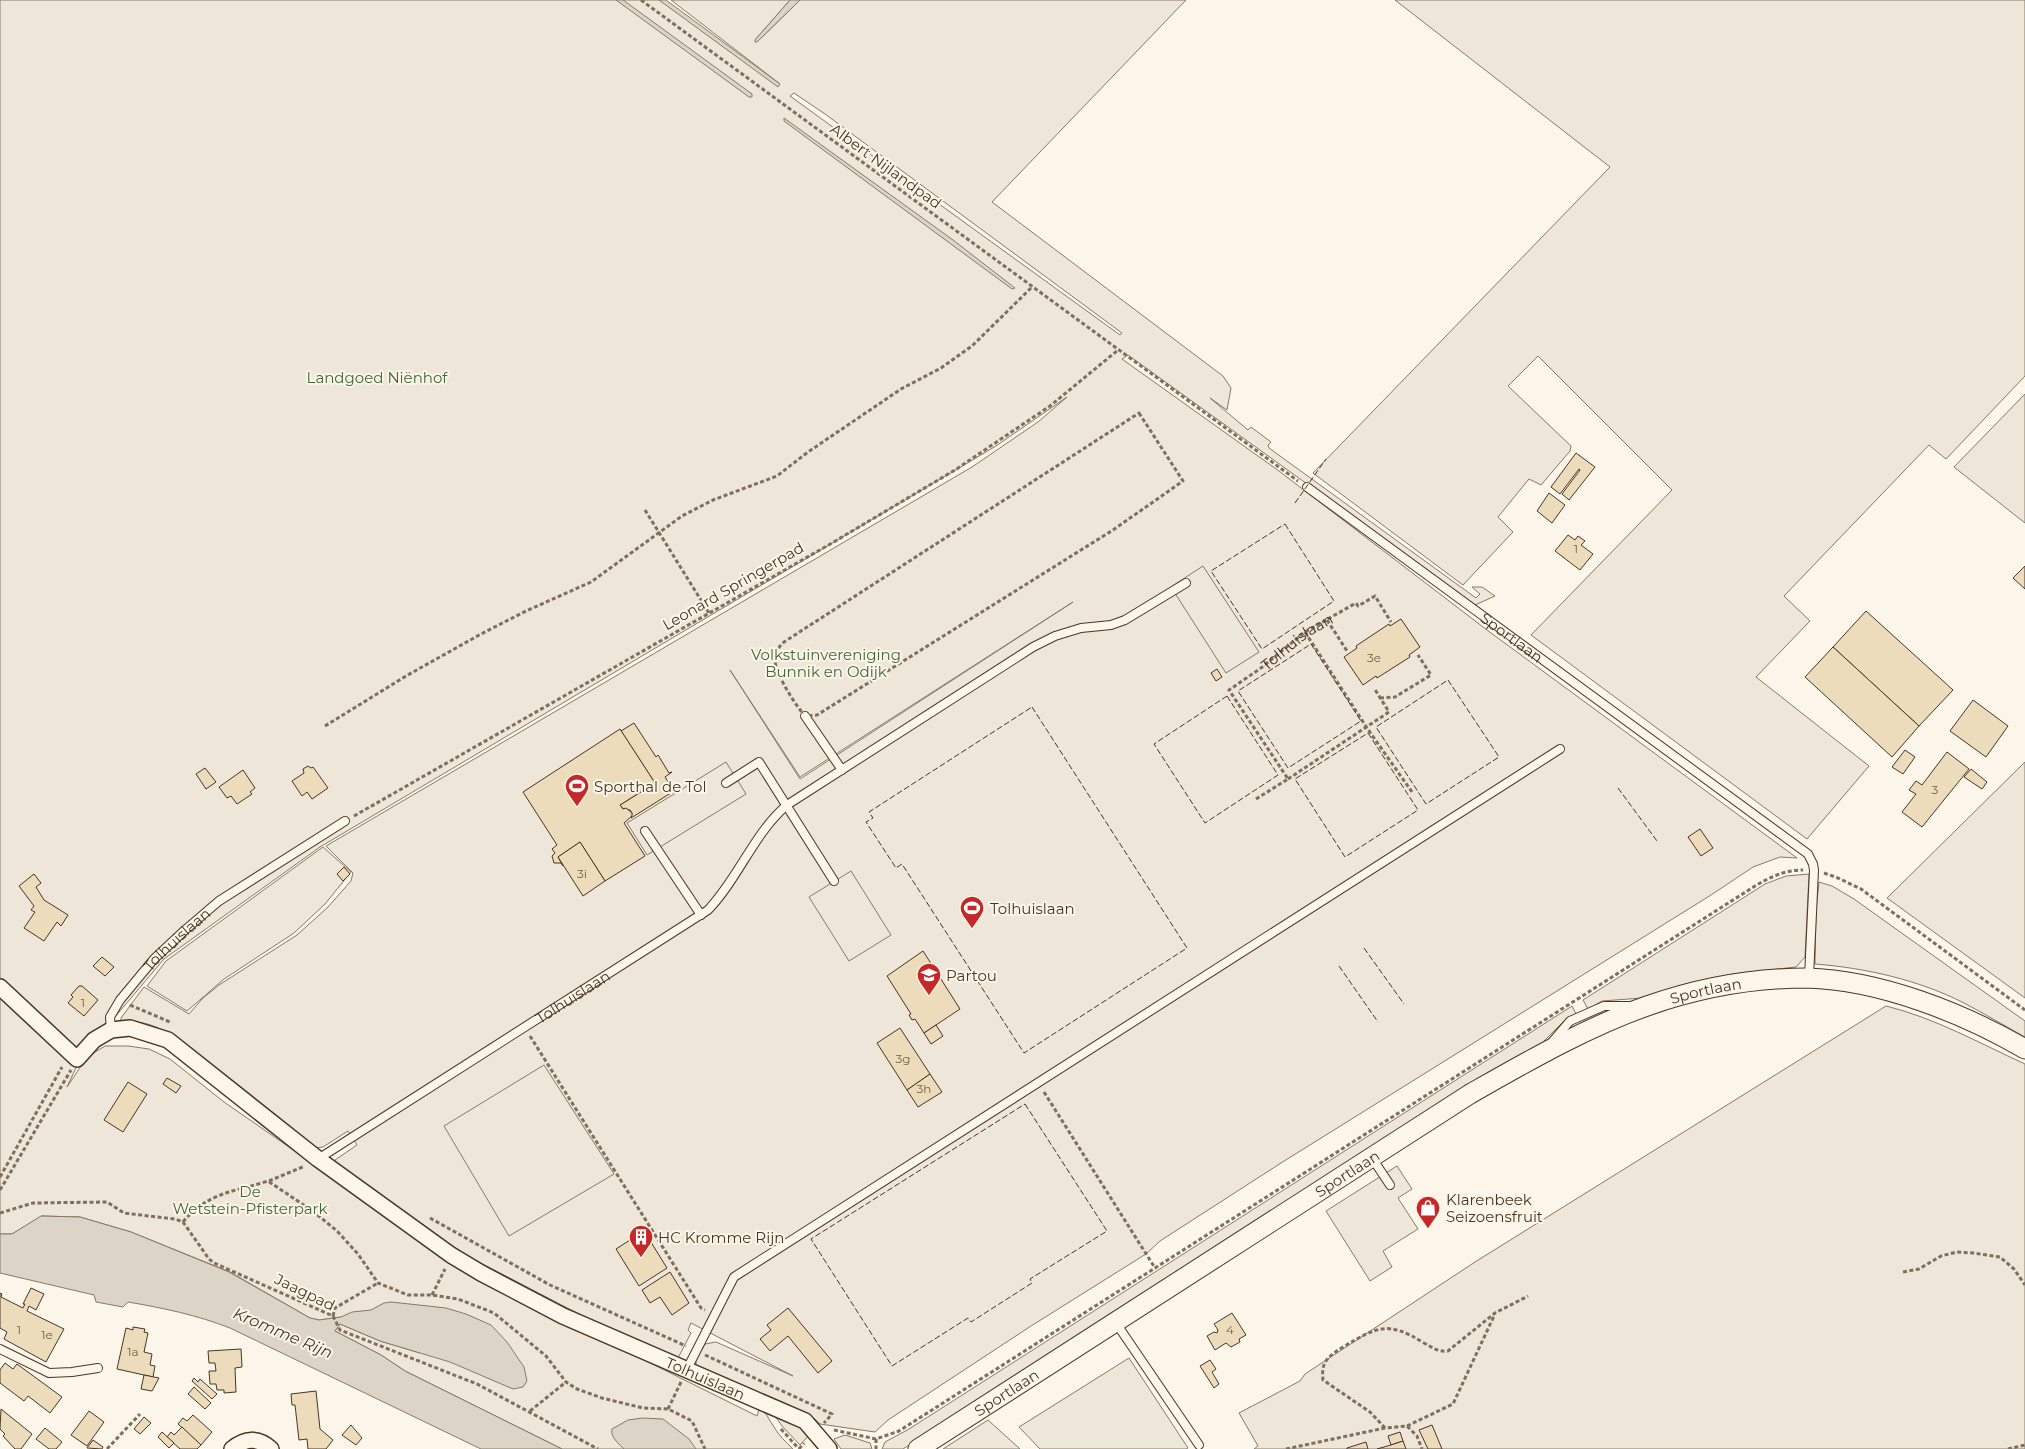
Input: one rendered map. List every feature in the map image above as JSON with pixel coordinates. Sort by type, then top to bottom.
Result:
[{"type":"street","name":"Sportlaan","points":[[918,1449],[1114,1321],[1470,1094],[1543,1053],[1590,1030],[1648,1006],[1703,991],[1760,980],[1809,978],[1861,985],[1912,998],[1954,1013],[1996,1032],[2025,1049]]},
{"type":"street","points":[[0,986],[77,1059],[94,1040],[111,1030]]},
{"type":"street","name":"Tolhuislaan","points":[[111,1030],[130,1028],[168,1040],[318,1159],[480,1273],[563,1316],[805,1421],[829,1449]]},
{"type":"street","points":[[232,1449],[244,1440],[255,1440],[271,1449]]},
{"type":"lane","name":"Sportlaan","points":[[1306,487],[1808,854],[1814,870],[1809,978]]},
{"type":"lane","name":"Tolhuislaan","points":[[318,1159],[701,915],[719,899],[770,822],[787,805],[1033,647],[1055,636],[1081,628],[1110,625],[1125,620],[1186,584]]},
{"type":"lane","points":[[806,716],[842,770]]},
{"type":"lane","points":[[687,1370],[734,1277],[1560,749]]},
{"type":"lane","points":[[726,782],[759,762],[834,882]]},
{"type":"lane","name":"Tolhuislaan","points":[[111,1030],[110,1017],[120,1000],[154,959],[219,901],[345,821]]},
{"type":"lane","points":[[645,831],[701,915]]},
{"type":"lane","points":[[1371,1157],[1390,1185]]},
{"type":"lane","points":[[1114,1321],[1199,1445]]},
{"type":"lane","points":[[0,1349],[49,1373],[98,1368]]},
{"type":"path","name":"Albert Nijlandpad","points":[[641,0],[1306,487]]},
{"type":"path","points":[[326,726],[406,676],[481,634],[526,611],[591,582],[682,516],[713,500],[777,476],[808,452],[901,389],[941,368],[972,346],[1032,288]]},
{"type":"path","name":"Leonard Springerpad","points":[[345,821],[955,470],[1050,406],[1118,350]]},
{"type":"path","points":[[1139,413],[1183,481],[1113,530],[818,715],[806,716],[799,709],[774,660],[777,649],[784,642],[1139,413]]},
{"type":"path","points":[[645,510],[709,613]]},
{"type":"path","name":"Tolhuislaan","points":[[1288,779],[1229,690],[1261,668],[1306,632],[1356,603],[1358,606],[1375,596],[1391,622]]},
{"type":"path","points":[[1328,620],[1347,651]]},
{"type":"path","points":[[1306,632],[1367,728],[1412,792]]},
{"type":"path","points":[[1380,698],[1395,697],[1431,675],[1418,655]]},
{"type":"path","points":[[1256,800],[1390,712],[1374,688]]},
{"type":"path","points":[[120,1000],[176,1025]]},
{"type":"path","points":[[525,1028],[701,1308],[715,1314]]},
{"type":"path","points":[[0,1177],[65,1062],[77,1059]]},
{"type":"path","points":[[0,1190],[77,1059]]},
{"type":"path","points":[[1038,1083],[1155,1268]]},
{"type":"path","points":[[0,1213],[33,1203],[107,1202],[124,1213],[176,1219],[184,1222],[191,1213],[211,1198],[268,1181],[297,1170],[318,1159]]},
{"type":"path","points":[[268,1181],[314,1212],[337,1231],[358,1254],[378,1283],[408,1294],[458,1299],[494,1314],[546,1356],[566,1382],[576,1389],[643,1408],[668,1409],[692,1421],[705,1449]]},
{"type":"path","points":[[422,1213],[550,1285],[696,1350],[832,1414],[820,1427]]},
{"type":"path","name":"Jaagpad","points":[[184,1222],[209,1260],[333,1316],[340,1330],[476,1384],[530,1411],[598,1449]]},
{"type":"path","points":[[1903,1272],[1919,1269],[1941,1256],[1957,1252],[1973,1253],[2000,1257],[2014,1269],[2025,1285]]},
{"type":"path","points":[[333,1316],[335,1308],[378,1283]]},
{"type":"path","points":[[1385,1428],[1370,1412],[1323,1380],[1321,1369],[1329,1356],[1372,1330],[1388,1328],[1406,1332],[1439,1352],[1448,1351],[1495,1313],[1528,1296]]},
{"type":"path","points":[[1286,1449],[1385,1428],[1407,1426],[1453,1404],[1495,1313]]},
{"type":"path","points":[[668,1409],[687,1370]]},
{"type":"path","points":[[530,1411],[566,1382]]},
{"type":"path","points":[[107,1449],[140,1414]]},
{"type":"path","points":[[1407,1426],[1417,1436],[1422,1449]]},
{"type":"path","points":[[841,1431],[876,1439],[876,1449]]},
{"type":"path","points":[[2008,1449],[2025,1445]]},
{"type":"green space","points":[[0,0],[660,0],[780,84],[671,0],[790,0],[755,40],[757,42],[800,0],[1186,0],[992,202],[1223,376],[1231,388],[1227,410],[1210,398],[1248,430],[1251,427],[1271,442],[1268,445],[1269,448],[1476,598],[1480,594],[1472,587],[1482,587],[1495,596],[1475,605],[1128,355],[1122,359],[1279,471],[1487,630],[1797,858],[1780,857],[1753,867],[1281,1163],[1160,1241],[1146,1254],[1031,1326],[888,1420],[875,1432],[820,1424],[815,1419],[696,1367],[696,1360],[705,1344],[716,1342],[793,1376],[691,1323],[688,1330],[691,1333],[678,1358],[635,1343],[471,1258],[335,1167],[335,1160],[357,1145],[348,1131],[323,1147],[316,1148],[175,1037],[149,1024],[121,1021],[121,1018],[144,987],[189,1014],[202,999],[219,985],[297,935],[328,907],[351,881],[353,873],[326,846],[972,467],[1038,422],[1067,397],[996,446],[320,847],[164,959],[81,1057],[67,1087],[87,1057],[105,1046],[128,1046],[149,1049],[170,1059],[224,1102],[475,1276],[757,1416],[760,1406],[778,1433],[793,1449],[562,1449],[405,1371],[381,1355],[335,1331],[340,1324],[380,1341],[420,1353],[342,1317],[319,1320],[310,1318],[230,1272],[131,1232],[80,1217],[42,1216],[12,1234],[0,1234]],"holes":[[[794,93],[825,114],[1122,333],[1120,335],[790,96]],[[1073,602],[800,779],[730,670],[800,777]]]},
{"type":"green space","points":[[1395,0],[2025,0],[2025,376],[1946,459],[1929,445],[1784,596],[1810,621],[1756,677],[1869,766],[1807,839],[1531,635],[1672,490],[1538,356],[1508,386],[1571,446],[1570,451],[1541,485],[1529,479],[1498,517],[1513,532],[1463,585],[1313,473],[1610,167]]},
{"type":"green space","points":[[2025,394],[2025,523],[1954,467]]},
{"type":"green space","points":[[2025,762],[2025,998],[1887,898]]},
{"type":"green space","points":[[323,847],[351,872],[325,904],[294,933],[224,979],[187,1011],[147,986],[166,961]]},
{"type":"green space","points":[[1809,874],[1805,957],[1796,967],[1733,974],[1686,984],[1642,998],[1602,1001],[1588,1009],[1583,1000],[1765,884],[1786,876]]},
{"type":"green space","points":[[1819,882],[1832,886],[1854,899],[2025,1021],[2025,1037],[1964,1003],[1929,988],[1873,972],[1815,964],[1816,910]]},
{"type":"green space","points":[[1572,1006],[1576,1014],[1567,1018],[1542,1043],[1485,1075],[1097,1322],[903,1449],[882,1449],[885,1442],[909,1429]]},
{"type":"green space","points":[[1886,1006],[1939,1024],[2025,1064],[2025,1449],[1254,1449],[1258,1446],[1239,1413],[1300,1381],[1305,1374],[1475,1262]]},
{"type":"green space","points":[[775,1416],[801,1427],[810,1434],[800,1445]]},
{"type":"green space","points":[[988,1420],[1020,1449],[943,1449]]},
{"type":"green space","points":[[845,1435],[870,1443],[872,1449],[841,1449],[834,1439]]},
{"type":"shaded area","points":[[1203,566],[1259,652],[1226,673],[1171,587]]},
{"type":"shaded area","points":[[726,762],[746,794],[647,855],[627,823]]},
{"type":"shaded area","points":[[851,871],[891,935],[849,961],[809,897]]},
{"type":"shaded area","points":[[544,1065],[614,1174],[509,1236],[444,1126]]},
{"type":"shaded area","points":[[1397,1166],[1412,1189],[1398,1198],[1418,1229],[1383,1251],[1392,1267],[1370,1281],[1326,1211]]},
{"type":"shaded area","points":[[1129,1358],[1188,1448],[1040,1449],[1019,1427]]},
{"type":"water","points":[[616,0],[623,0],[752,94],[752,97],[749,97]]},
{"type":"water","points":[[659,0],[666,0],[780,84],[778,87]]},
{"type":"water","points":[[790,0],[800,0],[755,42],[755,40]]},
{"type":"water","points":[[784,118],[953,240],[1015,288],[1012,289],[784,121]]},
{"type":"water","name":"Kromme Rijn","points":[[41,1216],[80,1217],[131,1232],[229,1272],[310,1318],[319,1320],[341,1317],[352,1312],[371,1310],[384,1303],[391,1302],[446,1308],[491,1325],[507,1342],[524,1367],[527,1381],[523,1387],[513,1389],[450,1362],[380,1341],[340,1324],[335,1331],[381,1355],[405,1371],[562,1449],[481,1449],[218,1323],[180,1312],[128,1302],[123,1307],[96,1302],[94,1295],[0,1273],[0,1234],[12,1234]]},
{"type":"water","points":[[642,1418],[663,1419],[689,1439],[696,1449],[624,1449],[614,1438],[612,1429],[628,1420]]},
{"type":"building","points":[[1576,453],[1595,467],[1569,500],[1562,494],[1579,469],[1560,494],[1551,487]]},
{"type":"building","points":[[1549,493],[1565,505],[1552,523],[1537,511]]},
{"type":"building","points":[[1568,535],[1575,540],[1578,536],[1585,541],[1581,545],[1593,554],[1580,570],[1555,551]]},
{"type":"building","points":[[2025,566],[2025,589],[2013,578]]},
{"type":"building","points":[[1866,611],[1953,690],[1919,726],[1833,647]]},
{"type":"building","points":[[1401,619],[1420,647],[1409,655],[1410,657],[1363,685],[1344,657],[1357,648],[1356,646],[1389,624],[1390,626]]},
{"type":"building","points":[[1833,647],[1919,726],[1892,757],[1805,677]]},
{"type":"building","points":[[1217,669],[1222,677],[1216,681],[1211,673]]},
{"type":"building","points":[[1973,700],[2008,726],[1986,757],[1950,731]]},
{"type":"building","points":[[634,723],[656,757],[658,755],[669,773],[672,772],[665,777],[674,791],[631,818],[632,813],[630,810],[623,809],[620,805],[655,783],[621,731]]},
{"type":"building","name":"Sporthal de Tol","points":[[620,729],[655,783],[620,805],[623,809],[626,808],[632,813],[632,816],[624,823],[645,856],[605,881],[580,842],[558,857],[563,866],[561,863],[554,863],[552,856],[555,853],[552,849],[557,845],[523,792]]},
{"type":"building","points":[[1905,750],[1915,757],[1903,774],[1892,767]]},
{"type":"building","points":[[1947,752],[1969,769],[1922,827],[1902,812],[1916,794],[1909,790],[1916,781],[1922,785]]},
{"type":"building","points":[[308,766],[313,767],[328,788],[312,799],[307,792],[302,796],[292,781],[304,773],[303,769]]},
{"type":"building","points":[[205,768],[216,782],[206,789],[196,774]]},
{"type":"building","points":[[1971,769],[1987,782],[1982,789],[1964,777]]},
{"type":"building","points":[[243,770],[255,788],[250,792],[252,794],[237,804],[231,796],[227,798],[219,787]]},
{"type":"building","points":[[1700,829],[1713,848],[1701,856],[1688,837]]},
{"type":"building","points":[[580,842],[605,881],[583,896],[558,857]]},
{"type":"building","points":[[344,867],[350,874],[343,881],[337,874]]},
{"type":"building","points":[[34,874],[41,883],[36,887],[44,900],[68,915],[61,926],[57,922],[44,941],[24,928],[35,912],[31,910],[34,906],[19,886]]},
{"type":"building","points":[[923,951],[960,1009],[924,1033],[915,1019],[912,1020],[909,1015],[911,1014],[887,976]]},
{"type":"building","points":[[102,957],[114,967],[105,976],[93,966]]},
{"type":"building","points":[[79,986],[82,986],[98,1000],[84,1016],[68,1003],[73,997],[71,995]]},
{"type":"building","points":[[936,1025],[943,1036],[931,1044],[924,1033]]},
{"type":"building","points":[[900,1028],[930,1074],[907,1090],[877,1043]]},
{"type":"building","points":[[930,1074],[942,1092],[918,1107],[907,1090]]},
{"type":"building","points":[[167,1078],[181,1086],[176,1093],[163,1084]]},
{"type":"building","points":[[128,1082],[147,1094],[123,1132],[104,1120]]},
{"type":"building","name":"HC Kromme Rijn","points":[[644,1231],[667,1268],[639,1286],[616,1249]]},
{"type":"building","points":[[670,1272],[689,1303],[672,1315],[660,1297],[650,1303],[642,1290]]},
{"type":"building","points":[[31,1288],[44,1294],[36,1310],[29,1306],[27,1311],[64,1329],[46,1362],[4,1339],[7,1332],[0,1328],[0,1293],[2,1294],[1,1297],[23,1308]]},
{"type":"building","points":[[788,1308],[832,1361],[818,1373],[788,1336],[770,1351],[760,1339],[771,1330],[767,1325]]},
{"type":"building","points":[[1232,1313],[1246,1335],[1239,1339],[1240,1342],[1231,1347],[1226,1343],[1215,1350],[1207,1336],[1214,1332],[1217,1333],[1218,1330],[1214,1324]]},
{"type":"building","points":[[133,1327],[145,1329],[144,1332],[148,1333],[144,1352],[152,1354],[150,1365],[155,1366],[153,1377],[117,1369],[126,1328],[133,1330]]},
{"type":"building","points":[[241,1349],[242,1367],[235,1368],[236,1392],[224,1393],[224,1390],[217,1390],[216,1384],[210,1384],[209,1371],[216,1371],[215,1363],[209,1363],[208,1351]]},
{"type":"building","points":[[1210,1360],[1216,1369],[1212,1372],[1219,1384],[1214,1388],[1200,1366]]},
{"type":"building","points":[[5,1363],[13,1369],[17,1364],[62,1397],[50,1413],[28,1396],[24,1401],[0,1383],[0,1370]]},
{"type":"building","points":[[144,1375],[159,1378],[152,1391],[141,1389]]},
{"type":"building","points":[[194,1378],[198,1382],[200,1379],[217,1394],[212,1399],[192,1381]]},
{"type":"building","points":[[194,1387],[211,1403],[205,1409],[188,1394]]},
{"type":"building","points":[[316,1391],[320,1429],[333,1440],[326,1449],[308,1449],[307,1439],[299,1440],[295,1405],[292,1405],[291,1394]]},
{"type":"building","points":[[1,1409],[32,1434],[21,1449],[15,1449],[3,1436],[5,1434],[0,1429]]},
{"type":"building","points":[[89,1411],[104,1422],[87,1446],[71,1435]]},
{"type":"building","points":[[193,1415],[212,1432],[201,1445],[178,1424],[183,1418],[187,1421]]},
{"type":"building","points":[[144,1417],[151,1423],[140,1434],[134,1429]]},
{"type":"building","points":[[351,1425],[362,1438],[356,1445],[342,1435]]},
{"type":"building","points":[[1432,1425],[1442,1449],[1428,1449],[1419,1430]]},
{"type":"building","points":[[182,1427],[201,1445],[197,1449],[180,1449],[167,1437],[171,1432],[174,1435]]},
{"type":"building","points":[[45,1428],[62,1442],[56,1449],[49,1449],[36,1439]]},
{"type":"building","points":[[162,1432],[174,1443],[169,1448],[158,1437]]},
{"type":"building","points":[[1400,1432],[1403,1441],[1391,1445],[1388,1436]]},
{"type":"building","points":[[93,1440],[103,1447],[102,1449],[87,1448]]},
{"type":"building","points":[[1403,1441],[1406,1449],[1377,1449],[1391,1445]]},
{"type":"building","points":[[1366,1442],[1368,1449],[1347,1449],[1347,1448]]},
{"type":"fence","points":[[1295,503],[1326,459]]},
{"type":"fence","points":[[1285,524],[1334,601],[1262,649],[1211,571],[1285,524]]},
{"type":"fence","points":[[1311,644],[1361,721],[1288,768],[1238,691],[1311,644]]},
{"type":"fence","points":[[1448,680],[1499,757],[1426,804],[1376,727],[1448,680]]},
{"type":"fence","points":[[1227,696],[1278,775],[1205,823],[1154,744],[1227,696]]},
{"type":"fence","points":[[1032,707],[1187,948],[1024,1053],[902,864],[896,868],[866,822],[873,818],[869,812],[1032,707]]},
{"type":"fence","points":[[1368,733],[1418,810],[1345,857],[1295,779],[1368,733]]},
{"type":"fence","points":[[1618,788],[1657,841]]},
{"type":"fence","points":[[1364,948],[1404,1004]]},
{"type":"fence","points":[[1339,966],[1378,1022]]},
{"type":"fence","points":[[1025,1104],[1107,1231],[1030,1279],[1032,1283],[971,1322],[968,1318],[892,1366],[811,1239],[1025,1104]]},
{"type":"place","name":"Sporthal de Tol","points":[[577,807]]},
{"type":"place","name":"Tolhuislaan","points":[[972,929]]},
{"type":"place","name":"Partou","points":[[929,996]]},
{"type":"place","name":"Klarenbeek Seizoensfruit","points":[[1428,1229]]},
{"type":"place","name":"HC Kromme Rijn","points":[[641,1258]]},
{"type":"park label","name":"Landgoed Niënhof","points":[[377,377]]},
{"type":"park label","name":"Volkstuinvereniging Bunnik en Odijk","points":[[826,662]]},
{"type":"park label","name":"De Wetstein-Pfisterpark","points":[[250,1200]]}]
